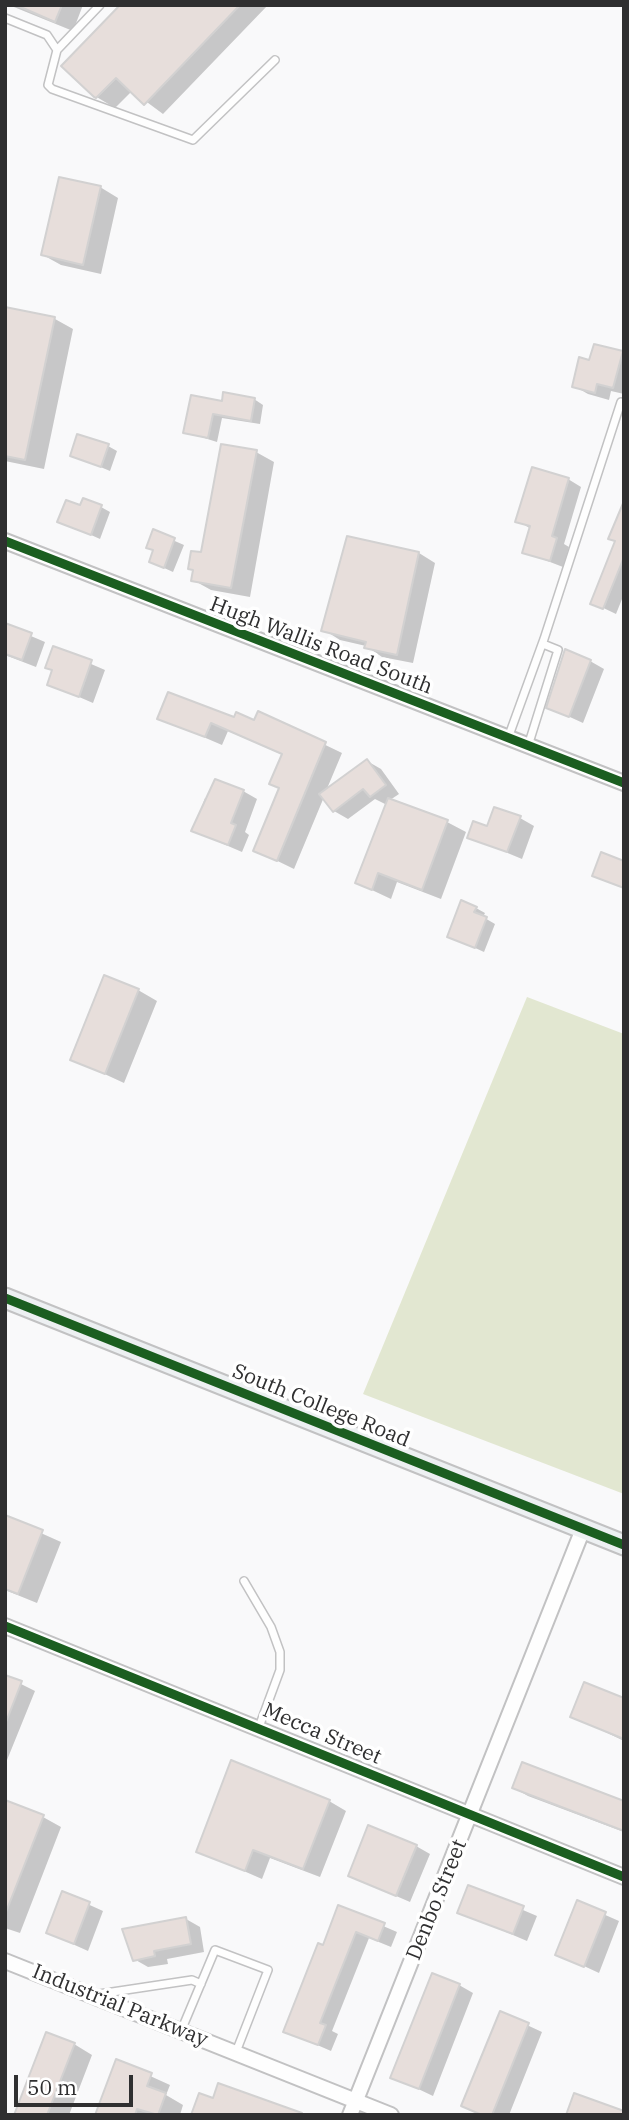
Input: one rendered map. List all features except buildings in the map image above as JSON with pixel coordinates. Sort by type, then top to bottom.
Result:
[{"type":"street","name":"Hugh Wallis Road South","points":[[5,541],[624,783]]},
{"type":"street","name":"South College Road","points":[[5,1298],[624,1545]]},
{"type":"street","name":"Denbo Street","points":[[350,2115],[583,1529]]},
{"type":"street","name":"Mecca Street","points":[[5,1626],[624,1877]]},
{"type":"street","name":"Industrial Parkway","points":[[5,1961],[391,2115]]},
{"type":"lane","points":[[100,5],[57,50],[47,77],[52,89],[193,140],[275,60]]},
{"type":"lane","points":[[5,18],[47,35],[57,50]]},
{"type":"lane","points":[[508,738],[543,644],[621,402]]},
{"type":"lane","points":[[528,746],[558,650],[543,644]]},
{"type":"lane","points":[[244,1581],[271,1626],[280,1652],[280,1670],[259,1727]]},
{"type":"lane","points":[[181,2031],[215,1950],[268,1970],[236,2052]]},
{"type":"lane","points":[[92,1995],[192,1979],[201,1984]]},
{"type":"green space","points":[[527,997],[624,1034],[624,1494],[363,1394]]},
{"type":"cycle path","points":[[5,541],[624,783]]},
{"type":"cycle path","points":[[5,1298],[624,1545]]},
{"type":"cycle path","points":[[5,1626],[624,1877]]}]
